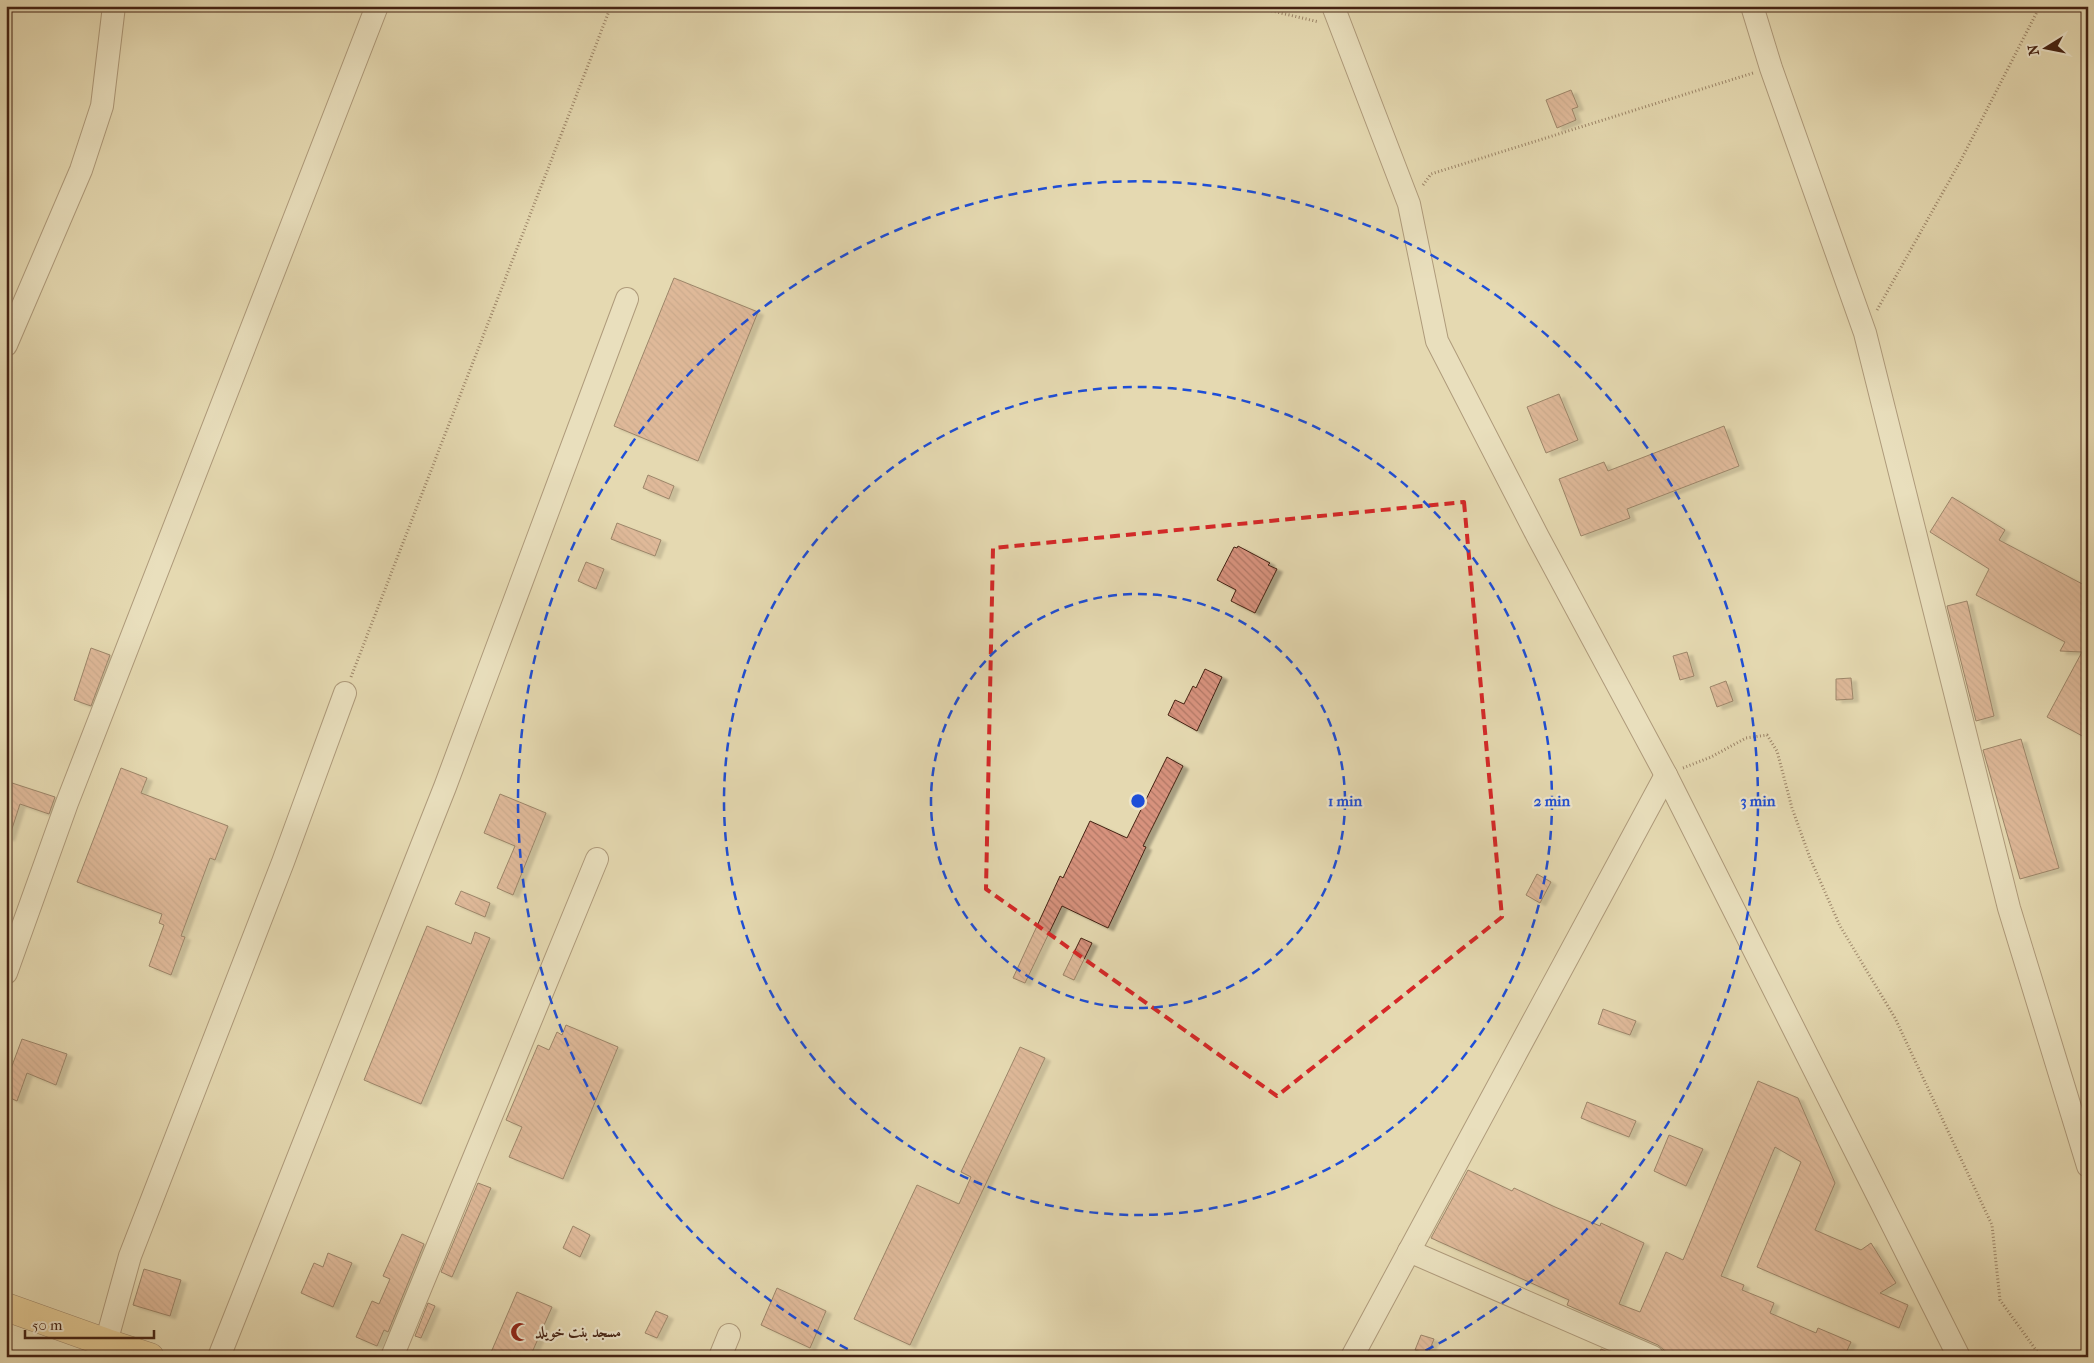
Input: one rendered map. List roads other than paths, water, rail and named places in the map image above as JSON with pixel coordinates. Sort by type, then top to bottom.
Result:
[{"type":"main road","points":[[6,1307],[104,1350],[150,1357]]},
{"type":"street","points":[[6,345],[81,170],[99,115],[112,35],[114,6]]},
{"type":"street","points":[[6,974],[71,794],[377,6]]},
{"type":"street","points":[[1333,6],[1409,204],[1437,341],[1538,537],[1666,775],[1959,1357]]},
{"type":"street","points":[[1752,6],[1771,68],[1865,333],[2010,908],[2088,1166]]},
{"type":"street","points":[[219,1357],[445,787],[627,299]]},
{"type":"street","points":[[104,1350],[130,1256],[280,871],[345,693]]},
{"type":"street","points":[[1352,1357],[1666,775]]},
{"type":"street","points":[[392,1357],[597,859]]},
{"type":"street","points":[[1409,1251],[1653,1357]]},
{"type":"street","points":[[720,1357],[729,1335]]},
{"type":"place","name":"مسجد بنت خويلد","points":[[520,1332]]}]
